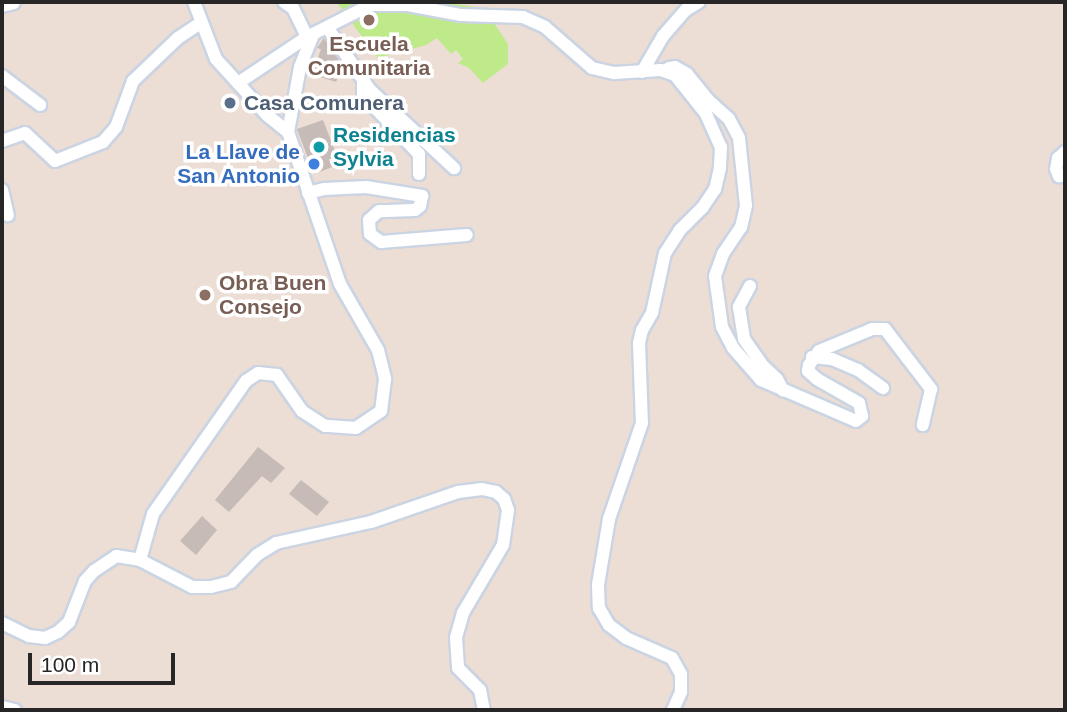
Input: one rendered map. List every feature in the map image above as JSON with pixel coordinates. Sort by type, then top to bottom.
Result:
[{"type":"street","points":[[140,560],[153,514],[246,381],[258,373],[278,375],[302,411],[325,426],[356,428],[382,411],[385,379],[378,350],[340,284],[288,132],[216,59],[194,2]]},
{"type":"street","points":[[284,2],[293,8],[310,35],[300,67],[288,132]]},
{"type":"street","points":[[642,72],[663,36],[686,10],[699,2]]},
{"type":"street","points":[[238,83],[310,35],[371,3],[408,5],[461,15],[523,17],[545,27],[592,68],[614,73],[675,67],[687,74],[708,100],[729,119],[739,138],[746,206],[741,227],[723,254],[715,276],[722,327],[733,348],[761,380],[856,421],[862,416],[859,403],[808,371],[813,357],[819,351],[872,329],[885,330],[931,389],[923,425]]},
{"type":"street","points":[[2,141],[25,133],[55,161],[103,142],[116,127],[133,81],[178,37],[200,23]]},
{"type":"street","points":[[327,27],[370,90],[453,168]]},
{"type":"street","points":[[661,69],[675,75],[706,114],[720,147],[720,168],[715,188],[680,230],[665,253],[652,313],[642,330],[639,343],[642,423],[609,519],[598,585],[598,608],[610,625],[626,638],[672,658],[681,674],[681,692],[673,710]]},
{"type":"street","points":[[2,76],[40,105]]},
{"type":"street","points":[[363,80],[363,95],[419,154],[419,174]]},
{"type":"street","points":[[1065,152],[1058,158],[1056,169],[1059,176],[1065,175]]},
{"type":"street","points":[[308,193],[324,189],[366,187],[422,196],[420,206],[415,210],[379,211],[369,220],[370,234],[381,242],[467,235]]},
{"type":"street","points":[[2,190],[8,215]]},
{"type":"street","points":[[750,286],[739,307],[744,339],[777,379],[783,391]]},
{"type":"street","points":[[813,357],[832,359],[858,370],[883,388]]},
{"type":"street","points":[[2,623],[29,636],[45,638],[58,632],[69,622],[85,581],[94,571],[116,556],[140,560],[192,587],[211,587],[231,582],[257,555],[276,543],[371,522],[458,492],[482,489],[496,492],[504,499],[508,510],[503,545],[463,613],[456,638],[457,668],[480,690],[484,710]]},
{"type":"street","points":[[2,707],[15,710]]},
{"type":"green space","points":[[440,2],[490,9],[490,17],[508,44],[508,64],[483,83],[469,68],[458,63],[463,59],[456,50],[451,54],[437,38],[426,45],[378,58],[337,3]]},
{"type":"building","points":[[324,38],[343,66],[336,82],[308,73],[311,62],[316,64],[321,49],[317,48]]},
{"type":"building","name":"Residencias Sylvia","points":[[323,120],[340,164],[314,174],[297,129]]},
{"type":"building","points":[[258,447],[285,468],[271,483],[262,476],[229,512],[215,500]]},
{"type":"building","points":[[301,480],[329,502],[317,516],[289,494]]},
{"type":"building","points":[[202,516],[217,530],[196,555],[180,541]]},
{"type":"place","name":"Escuela Comunitaria","points":[[369,20]]},
{"type":"place","name":"Casa Comunera","points":[[230,103]]},
{"type":"place","name":"Residencias Sylvia","points":[[319,147]]},
{"type":"place","name":"La Llave de San Antonio","points":[[314,164]]},
{"type":"place","name":"Obra Buen Consejo","points":[[205,295]]}]
